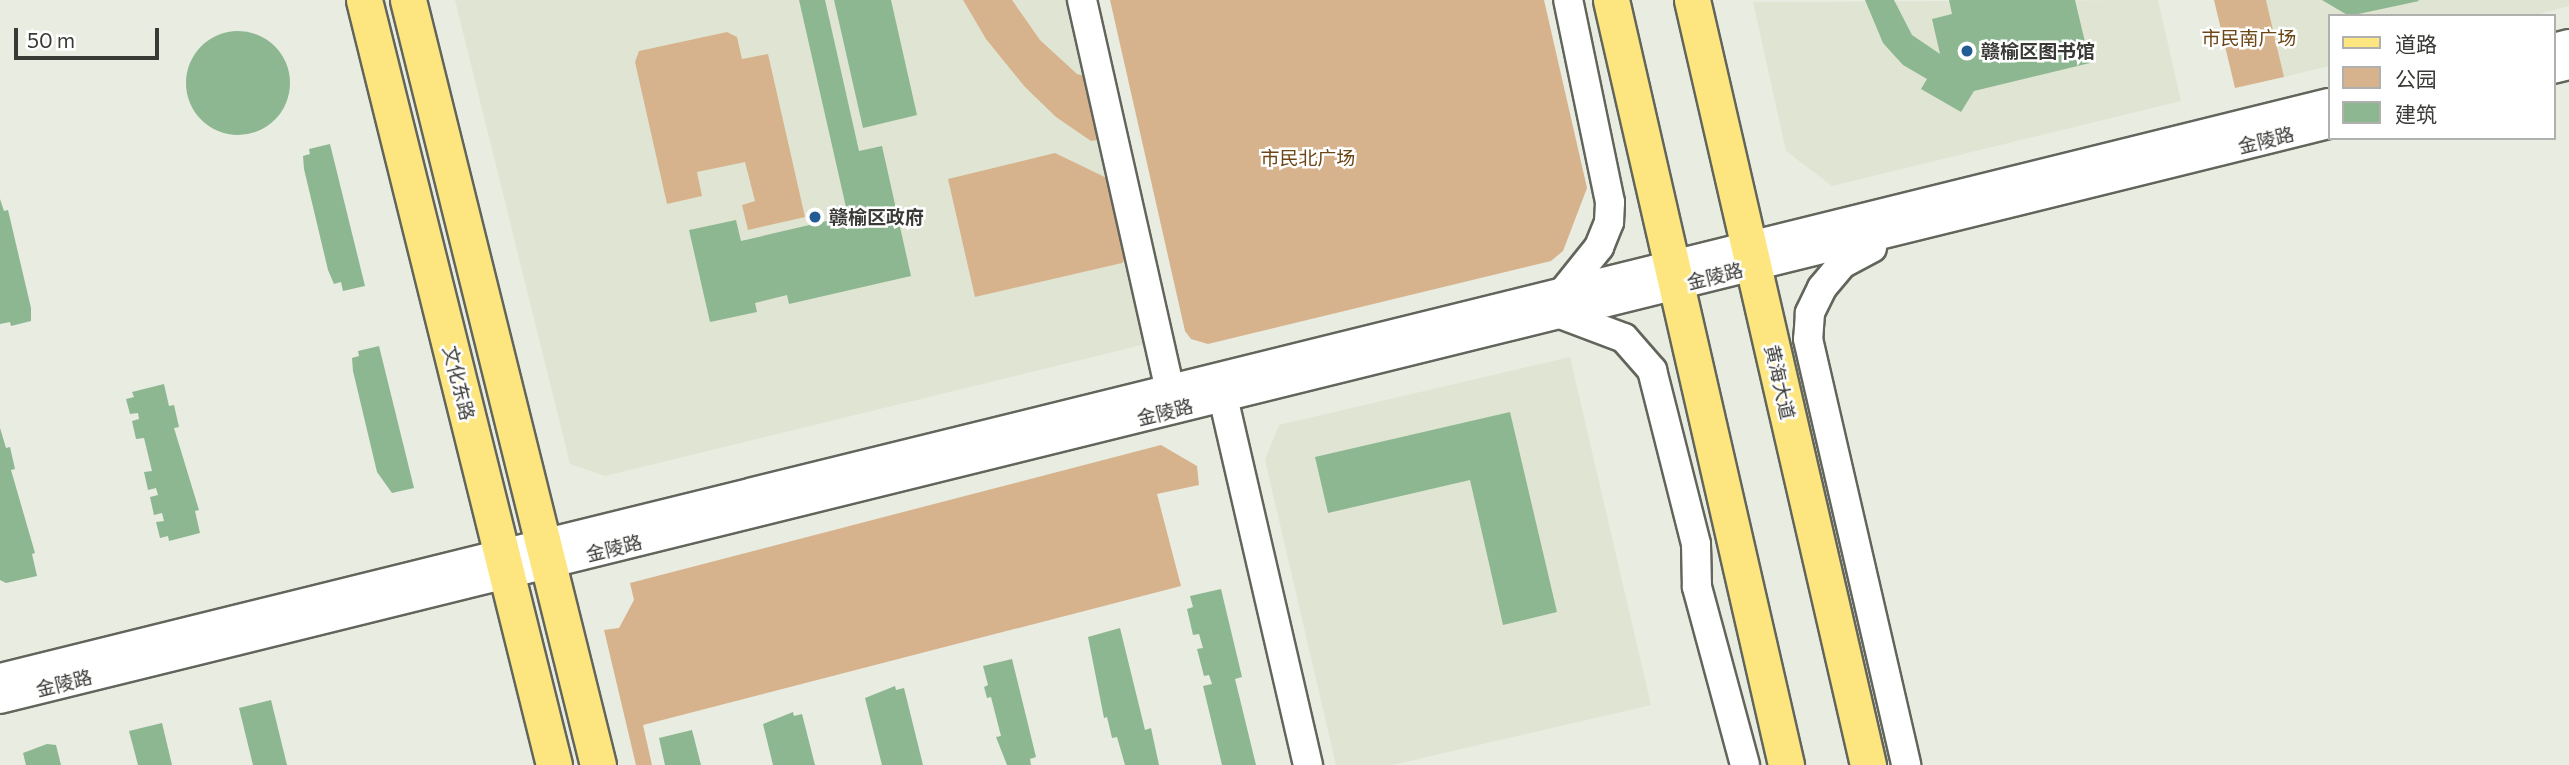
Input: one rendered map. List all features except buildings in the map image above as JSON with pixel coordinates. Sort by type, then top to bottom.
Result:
[{"type":"main road","name":"文化东路","points":[[364,0],[554,765]]},
{"type":"main road","points":[[408,0],[598,765]]},
{"type":"main road","points":[[1611,0],[1786,765]]},
{"type":"main road","name":"黄海大道","points":[[1692,0],[1867,765]]},
{"type":"street","points":[[1082,0],[1181,397]]},
{"type":"street","points":[[1101,0],[1181,397]]},
{"type":"street","points":[[1568,0],[1610,202],[1609,222],[1599,247],[1561,303],[1624,338],[1652,370],[1696,544],[1703,611],[1745,765]]},
{"type":"street","name":"金陵路","points":[[0,678],[504,564],[1751,257],[2328,103]]},
{"type":"street","name":"金陵路","points":[[1751,257],[2051,193],[2328,124]]},
{"type":"street","points":[[1906,765],[1808,340],[1810,313],[1822,288],[1858,251],[2038,206],[2051,193]]},
{"type":"street","name":"金陵路","points":[[1181,397],[1223,397],[1561,303]]},
{"type":"street","points":[[1223,397],[1308,765]]},
{"type":"street","name":"金陵路","points":[[0,699],[504,564]]},
{"type":"shaded area","name":"赣榆区政府","points":[[455,0],[1072,0],[1150,343],[605,476],[570,464]]},
{"type":"shaded area","name":"赣榆区图书馆","points":[[2158,0],[2181,101],[1832,186],[1786,151],[1753,2]]},
{"type":"shaded area","points":[[2266,0],[2569,0],[2569,6],[2539,14],[2328,14],[2328,66],[2284,77]]},
{"type":"shaded area","points":[[1570,357],[1651,705],[1392,765],[1336,765],[1265,460],[1279,425]]},
{"type":"green space","points":[[963,0],[1012,0],[1040,40],[1077,74],[1089,77],[1103,135],[1098,140],[1091,141],[1056,117],[1025,87],[986,39]]},
{"type":"green space","name":"市民北广场","points":[[1110,0],[1544,0],[1587,188],[1563,251],[1551,261],[1208,344],[1191,339],[1185,331]]},
{"type":"green space","name":"市民南广场","points":[[2214,0],[2266,0],[2284,77],[2235,88]]},
{"type":"green space","points":[[727,32],[737,37],[742,59],[768,54],[805,217],[748,230],[742,205],[755,201],[745,162],[697,172],[702,196],[667,204],[635,62],[639,51]]},
{"type":"green space","points":[[1055,153],[1113,181],[1129,254],[1122,263],[975,297],[948,179]]},
{"type":"green space","points":[[1161,445],[1197,466],[1199,485],[1157,494],[1181,586],[643,725],[652,765],[636,765],[604,630],[619,628],[634,600],[630,583]]},
{"type":"place","name":"赣榆区图书馆","points":[[1967,51]]},
{"type":"place","name":"赣榆区政府","points":[[815,217]]}]
